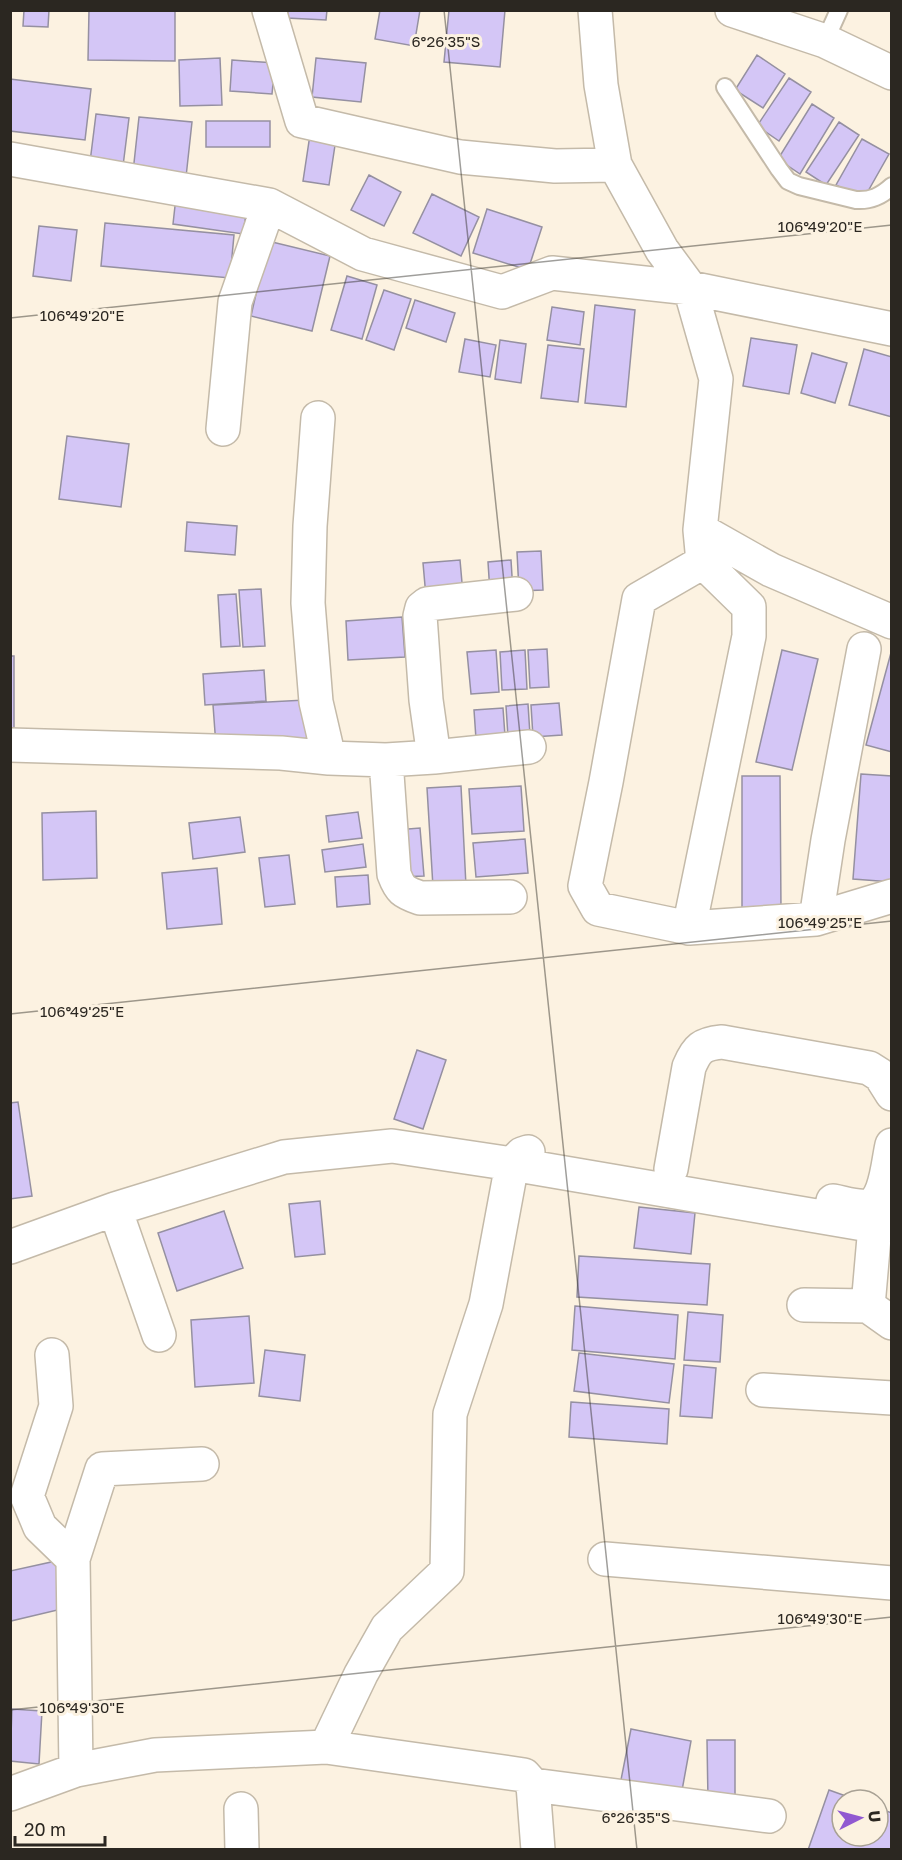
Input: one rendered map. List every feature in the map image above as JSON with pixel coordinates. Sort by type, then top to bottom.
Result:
[{"type":"street","points":[[269,10],[302,121],[460,157],[555,166],[615,165]]},
{"type":"street","points":[[595,10],[602,85],[615,165],[662,250],[690,288],[716,379],[701,546],[749,607],[749,636],[689,928]]},
{"type":"street","points":[[732,10],[825,41],[891,73]]},
{"type":"street","points":[[10,159],[269,205],[363,254],[502,292],[552,273],[690,288],[891,329]]},
{"type":"street","points":[[223,429],[235,302],[269,205]]},
{"type":"street","points":[[318,418],[310,526],[308,603],[316,702],[329,758]]},
{"type":"street","points":[[701,546],[771,570],[891,622]]},
{"type":"street","points":[[701,546],[639,599],[585,886],[598,909],[689,928],[816,919],[891,896]]},
{"type":"street","points":[[434,757],[425,690],[420,616],[422,608],[427,604],[516,594]]},
{"type":"street","points":[[816,919],[828,840],[864,649]]},
{"type":"street","points":[[10,745],[281,753],[386,760],[529,747]]},
{"type":"street","points":[[386,760],[394,874],[399,888],[420,898],[510,897]]},
{"type":"street","points":[[671,1169],[689,1067],[694,1053],[706,1044],[722,1042],[869,1068],[880,1075],[891,1094]]},
{"type":"street","points":[[326,1746],[361,1674],[387,1628],[447,1572],[450,1414],[486,1304],[512,1164],[522,1154],[535,1150],[548,1150],[671,1169],[869,1206],[878,1202],[882,1194],[891,1145]]},
{"type":"street","points":[[10,1246],[115,1209],[284,1157],[392,1146],[883,1226],[880,1315],[804,1305]]},
{"type":"street","points":[[115,1209],[159,1335]]},
{"type":"street","points":[[52,1355],[56,1406],[27,1496],[40,1527],[73,1559]]},
{"type":"street","points":[[763,1390],[891,1398]]},
{"type":"street","points":[[76,1770],[73,1559],[102,1469],[202,1464]]},
{"type":"street","points":[[605,1559],[891,1583]]},
{"type":"street","points":[[10,1794],[76,1770],[155,1755],[326,1746],[524,1775],[533,1785],[538,1850]]},
{"type":"street","points":[[533,1785],[769,1816]]},
{"type":"street","points":[[241,1809],[242,1850]]},
{"type":"lane","points":[[825,41],[839,10]]},
{"type":"lane","points":[[725,87],[779,169],[793,184],[867,201],[877,197],[891,186]]},
{"type":"building","points":[[24,10],[49,10],[48,27],[23,26]]},
{"type":"building","points":[[89,10],[175,10],[175,61],[88,60]]},
{"type":"building","points":[[288,10],[327,10],[326,20],[287,18]]},
{"type":"building","points":[[380,10],[420,10],[414,46],[375,39]]},
{"type":"building","points":[[449,10],[505,10],[500,67],[444,62]]},
{"type":"building","points":[[757,55],[785,74],[763,108],[735,90]]},
{"type":"building","points":[[220,58],[222,105],[180,106],[179,60]]},
{"type":"building","points":[[316,58],[366,63],[361,102],[312,97]]},
{"type":"building","points":[[232,60],[275,63],[272,94],[230,91]]},
{"type":"building","points":[[789,78],[811,92],[779,141],[757,126]]},
{"type":"building","points":[[10,79],[91,89],[85,140],[10,131]]},
{"type":"building","points":[[812,104],[834,118],[800,174],[778,159]]},
{"type":"building","points":[[96,114],[129,118],[123,166],[90,162]]},
{"type":"building","points":[[139,117],[192,122],[186,177],[133,172]]},
{"type":"building","points":[[206,121],[270,121],[270,147],[206,147]]},
{"type":"building","points":[[839,122],[859,135],[826,185],[806,172]]},
{"type":"building","points":[[311,128],[337,132],[329,185],[303,181]]},
{"type":"building","points":[[862,139],[889,154],[863,200],[836,185]]},
{"type":"building","points":[[369,175],[401,192],[384,226],[351,210]]},
{"type":"building","points":[[432,194],[479,217],[461,256],[413,233]]},
{"type":"building","points":[[176,197],[247,207],[243,234],[173,224]]},
{"type":"building","points":[[487,209],[542,227],[528,270],[473,253]]},
{"type":"building","points":[[105,223],[234,235],[230,278],[101,266]]},
{"type":"building","points":[[39,226],[77,230],[71,281],[33,276]]},
{"type":"building","points":[[268,241],[330,256],[312,331],[251,316]]},
{"type":"building","points":[[347,276],[377,285],[362,339],[331,330]]},
{"type":"building","points":[[384,290],[411,299],[394,350],[366,340]]},
{"type":"building","points":[[415,300],[455,313],[446,342],[406,328]]},
{"type":"building","points":[[595,305],[635,310],[626,407],[585,403]]},
{"type":"building","points":[[552,307],[584,312],[580,345],[547,340]]},
{"type":"building","points":[[751,338],[797,345],[789,394],[743,386]]},
{"type":"building","points":[[465,339],[496,345],[490,377],[459,372]]},
{"type":"building","points":[[500,340],[526,344],[521,383],[495,379]]},
{"type":"building","points":[[548,345],[584,349],[578,402],[541,398]]},
{"type":"building","points":[[864,349],[892,357],[892,417],[849,405]]},
{"type":"building","points":[[812,353],[847,363],[835,403],[801,393]]},
{"type":"building","points":[[67,436],[129,444],[121,507],[59,499]]},
{"type":"building","points":[[187,522],[237,526],[235,555],[185,551]]},
{"type":"building","points":[[541,551],[543,590],[519,591],[517,552]]},
{"type":"building","points":[[460,560],[463,594],[426,597],[423,563]]},
{"type":"building","points":[[511,560],[513,592],[490,593],[488,562]]},
{"type":"building","points":[[261,589],[265,646],[243,647],[239,590]]},
{"type":"building","points":[[236,594],[240,646],[221,647],[218,595]]},
{"type":"building","points":[[402,617],[405,657],[348,660],[346,621]]},
{"type":"building","points":[[547,649],[549,687],[530,688],[528,650]]},
{"type":"building","points":[[892,649],[892,752],[866,745]]},
{"type":"building","points":[[496,650],[499,692],[471,694],[467,652]]},
{"type":"building","points":[[525,650],[527,689],[502,690],[500,652]]},
{"type":"building","points":[[782,650],[818,659],[792,770],[756,762]]},
{"type":"building","points":[[10,656],[14,656],[14,728],[10,728]]},
{"type":"building","points":[[264,670],[266,701],[205,705],[203,674]]},
{"type":"building","points":[[305,700],[308,740],[216,746],[213,705]]},
{"type":"building","points":[[559,703],[562,735],[533,737],[531,705]]},
{"type":"building","points":[[528,704],[530,735],[508,737],[506,706]]},
{"type":"building","points":[[503,708],[505,736],[476,739],[474,710]]},
{"type":"building","points":[[861,774],[892,776],[892,882],[853,879]]},
{"type":"building","points":[[742,776],[780,776],[781,910],[742,910]]},
{"type":"building","points":[[461,786],[466,886],[433,887],[427,788]]},
{"type":"building","points":[[521,786],[524,831],[472,834],[469,789]]},
{"type":"building","points":[[96,811],[97,878],[43,880],[42,813]]},
{"type":"building","points":[[358,812],[362,838],[329,842],[326,816]]},
{"type":"building","points":[[240,817],[245,852],[193,859],[189,823]]},
{"type":"building","points":[[420,828],[424,876],[400,877],[396,830]]},
{"type":"building","points":[[525,839],[528,873],[476,877],[473,843]]},
{"type":"building","points":[[363,844],[366,867],[325,872],[322,850]]},
{"type":"building","points":[[289,855],[295,904],[265,907],[259,858]]},
{"type":"building","points":[[217,868],[222,924],[167,929],[162,873]]},
{"type":"building","points":[[368,875],[370,904],[337,907],[335,877]]},
{"type":"building","points":[[417,1050],[446,1060],[423,1129],[394,1119]]},
{"type":"building","points":[[18,1102],[32,1196],[10,1199],[10,1103]]},
{"type":"building","points":[[320,1201],[325,1254],[295,1257],[289,1204]]},
{"type":"building","points":[[639,1207],[695,1213],[691,1254],[634,1248]]},
{"type":"building","points":[[224,1211],[243,1268],[177,1291],[158,1233]]},
{"type":"building","points":[[579,1256],[710,1264],[707,1305],[577,1297]]},
{"type":"building","points":[[575,1306],[678,1315],[675,1359],[572,1350]]},
{"type":"building","points":[[688,1312],[723,1315],[720,1362],[684,1360]]},
{"type":"building","points":[[249,1316],[254,1383],[195,1387],[191,1320]]},
{"type":"building","points":[[265,1350],[305,1355],[300,1401],[259,1396]]},
{"type":"building","points":[[579,1353],[674,1364],[669,1403],[574,1391]]},
{"type":"building","points":[[684,1365],[716,1368],[712,1418],[680,1416]]},
{"type":"building","points":[[571,1402],[669,1409],[667,1444],[569,1437]]},
{"type":"building","points":[[56,1561],[66,1608],[11,1621],[10,1571]]},
{"type":"building","points":[[12,1709],[42,1711],[39,1764],[10,1761]]},
{"type":"building","points":[[631,1729],[691,1741],[681,1796],[620,1785]]},
{"type":"building","points":[[707,1740],[735,1740],[735,1801],[708,1801]]},
{"type":"building","points":[[829,1790],[830,1848],[890,1848],[890,1812],[892,1813],[892,1850],[808,1850]]}]
